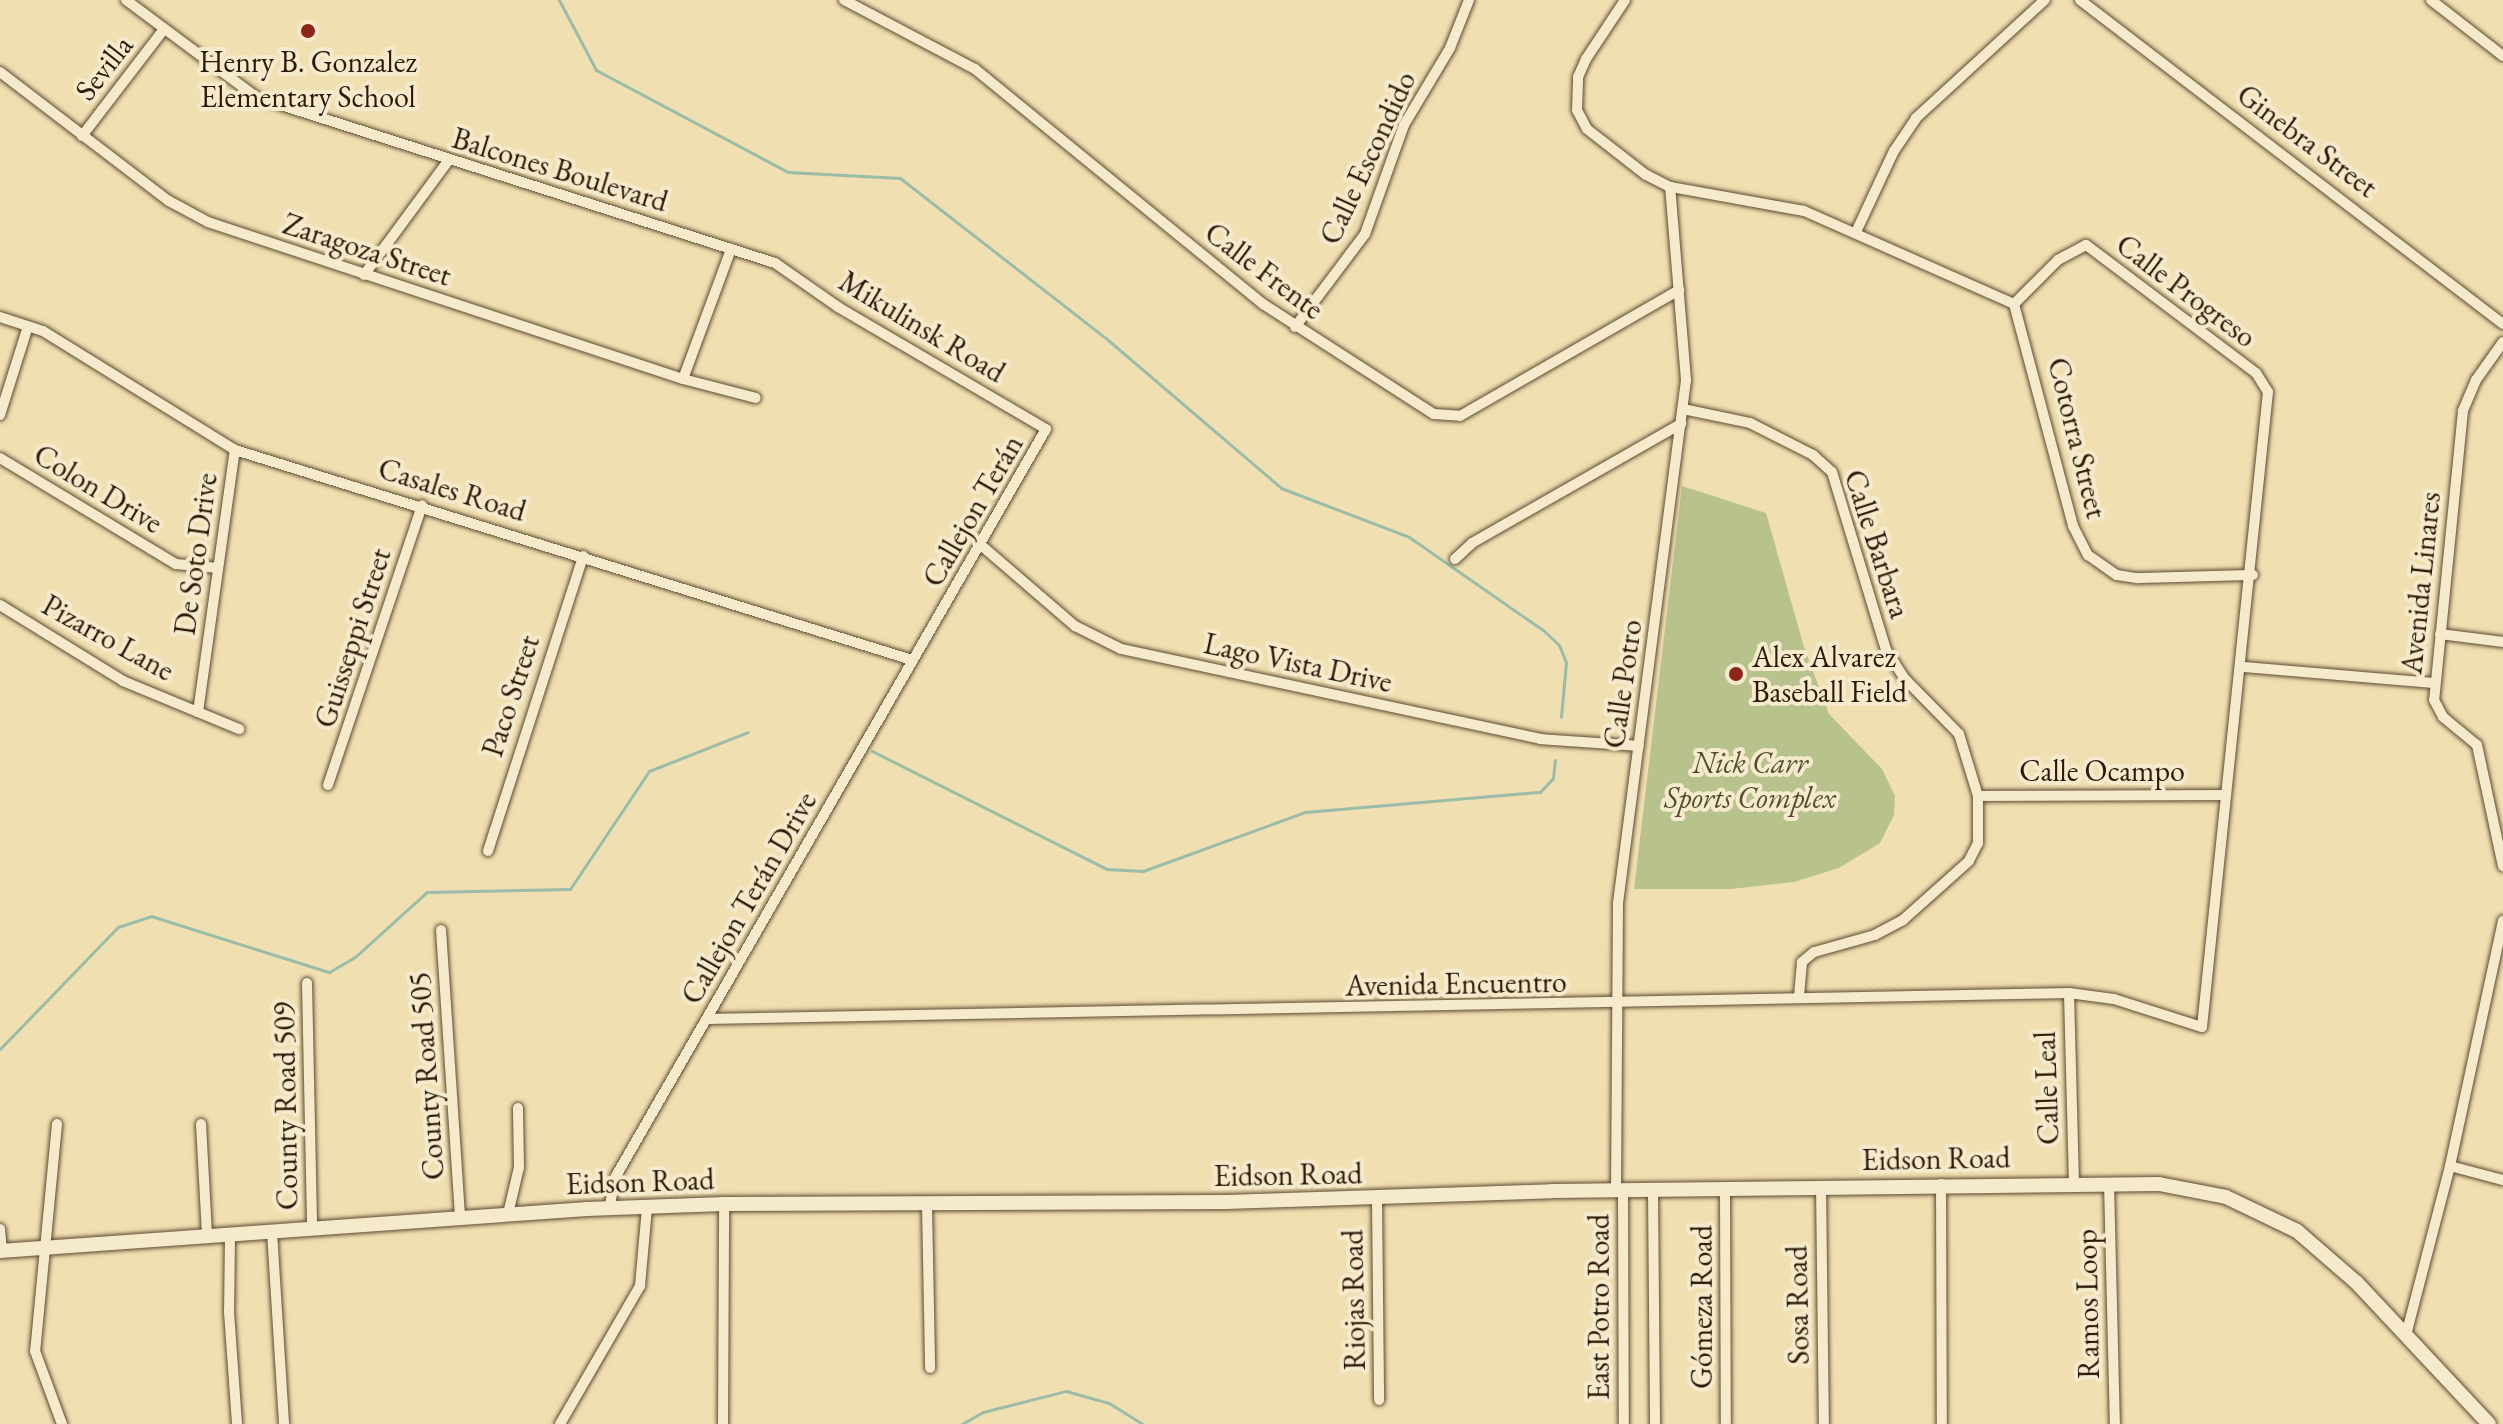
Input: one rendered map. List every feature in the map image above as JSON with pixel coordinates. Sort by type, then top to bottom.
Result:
[{"type":"street","name":"Balcones Boulevard","points":[[126,0],[256,97],[448,161],[775,263]]},
{"type":"street","name":"Calle Frente","points":[[844,0],[937,46],[982,75],[1295,327],[1446,418],[1471,410],[1679,290]]},
{"type":"street","name":"Calle Escondido","points":[[1295,327],[1365,234],[1404,125],[1450,48],[1469,0]]},
{"type":"street","points":[[1625,0],[1586,59],[1578,77],[1577,110],[1598,139],[1670,187],[1804,211],[2014,304]]},
{"type":"street","points":[[1856,232],[1894,151],[1916,118],[2045,0]]},
{"type":"street","name":"Ginebra Street","points":[[2080,0],[2503,324]]},
{"type":"street","points":[[2431,0],[2503,56]]},
{"type":"street","name":"Sevilla","points":[[82,136],[164,29]]},
{"type":"street","name":"Zaragoza Street","points":[[0,72],[169,201],[208,222],[683,379],[756,398]]},
{"type":"street","points":[[364,275],[448,161]]},
{"type":"street","name":"Calle Potro","points":[[1619,1190],[1614,1004],[1618,903],[1683,409],[1679,290],[1670,187]]},
{"type":"street","name":"Calle Progreso","points":[[2014,304],[2058,260],[2086,245],[2256,373],[2269,405],[2202,1027]]},
{"type":"street","points":[[683,379],[731,249]]},
{"type":"street","name":"Mikulinsk Road","points":[[775,263],[838,307],[1046,429]]},
{"type":"street","name":"Cotorra Street","points":[[2014,304],[2073,526],[2088,555],[2117,575],[2137,578],[2253,575]]},
{"type":"street","name":"Casales Road","points":[[0,317],[28,326],[235,450],[422,505],[912,660]]},
{"type":"street","points":[[0,415],[28,326]]},
{"type":"street","name":"Avenida Linares","points":[[2503,342],[2476,380],[2463,411],[2434,683],[2434,700],[2443,717],[2477,745],[2486,767],[2503,866]]},
{"type":"street","name":"Calle Barbara","points":[[1683,409],[1750,423],[1813,455],[1832,472],[1886,650],[1905,679],[1959,734],[1978,796],[1978,843],[1969,861],[1903,920],[1875,935],[1814,952],[1802,962],[1799,996]]},
{"type":"street","points":[[1455,559],[1472,543],[1681,424]]},
{"type":"street","name":"Callejon Terán","points":[[940,616],[1046,429]]},
{"type":"street","name":"De Soto Drive","points":[[198,712],[235,450]]},
{"type":"street","name":"Colon Drive","points":[[0,458],[176,564],[218,568]]},
{"type":"street","name":"Guisseppi Street","points":[[328,785],[422,505]]},
{"type":"street","name":"Lago Vista Drive","points":[[982,546],[1075,626],[1121,649],[1540,739],[1639,746]]},
{"type":"street","name":"Paco Street","points":[[488,851],[583,556]]},
{"type":"street","name":"Pizarro Lane","points":[[0,605],[123,681],[239,729]]},
{"type":"street","name":"Callejon Terán Drive","points":[[609,1208],[616,1176],[940,616]]},
{"type":"street","points":[[2440,634],[2503,642]]},
{"type":"street","points":[[2243,667],[2434,683]]},
{"type":"street","name":"Calle Ocampo","points":[[1978,796],[2226,795]]},
{"type":"street","points":[[2406,1335],[2450,1166],[2503,921]]},
{"type":"street","name":"County Road 505","points":[[441,930],[460,1218]]},
{"type":"street","name":"County Road 509","points":[[307,983],[312,1229]]},
{"type":"street","name":"Avenida Encuentro","points":[[707,1019],[2069,993],[2114,999],[2202,1027]]},
{"type":"street","name":"Calle Leal","points":[[2069,993],[2074,1182]]},
{"type":"street","points":[[508,1214],[519,1167],[518,1108]]},
{"type":"street","points":[[57,1124],[42,1248],[35,1351],[62,1424]]},
{"type":"street","points":[[201,1124],[207,1236]]},
{"type":"street","points":[[2450,1166],[2503,1180]]},
{"type":"street","name":"Eidson Road","points":[[1,1251],[508,1214],[724,1204],[927,1205],[1377,1199],[1619,1190],[2074,1182],[2185,1188],[2269,1215],[2336,1262],[2489,1424]]},
{"type":"street","name":"Ramos Loop","points":[[2109,1183],[2115,1424]]},
{"type":"street","points":[[1941,1184],[1942,1424]]},
{"type":"street","name":"Sosa Road","points":[[1821,1186],[1824,1424]]},
{"type":"street","name":"East Potro Road","points":[[1619,1190],[1624,1424]]},
{"type":"street","points":[[1653,1190],[1655,1424]]},
{"type":"street","name":"Gómeza Road","points":[[1725,1190],[1726,1424]]},
{"type":"street","name":"Riojas Road","points":[[1377,1199],[1379,1400]]},
{"type":"street","points":[[723,1424],[724,1204]]},
{"type":"street","points":[[927,1205],[930,1368]]},
{"type":"street","points":[[560,1424],[640,1286],[647,1207]]},
{"type":"street","points":[[0,1229],[1,1251]]},
{"type":"street","points":[[272,1232],[284,1424]]},
{"type":"street","points":[[230,1235],[229,1312],[237,1424]]},
{"type":"green space","name":"Nick Carr Sports Complex","points":[[1682,486],[1766,513],[1804,647],[1829,714],[1882,769],[1895,796],[1894,815],[1880,843],[1839,868],[1794,882],[1731,889],[1634,889]]},
{"type":"waterway","points":[[559,0],[596,70],[788,172],[900,178],[1108,340],[1281,488],[1409,537],[1543,630],[1559,645],[1566,662],[1561,717]]},
{"type":"waterway","points":[[0,1049],[118,927],[151,916],[329,972],[355,957],[427,892],[570,889],[649,771],[748,732]]},
{"type":"waterway","points":[[872,751],[1107,869],[1143,871],[1305,812],[1540,792],[1553,778],[1555,760]]},
{"type":"waterway","points":[[962,1424],[983,1412],[1066,1391],[1109,1403],[1142,1424]]},
{"type":"place","name":"Henry B. Gonzalez Elementary School","points":[[308,31]]},
{"type":"place","name":"Alex Alvarez Baseball Field","points":[[1736,674]]}]
